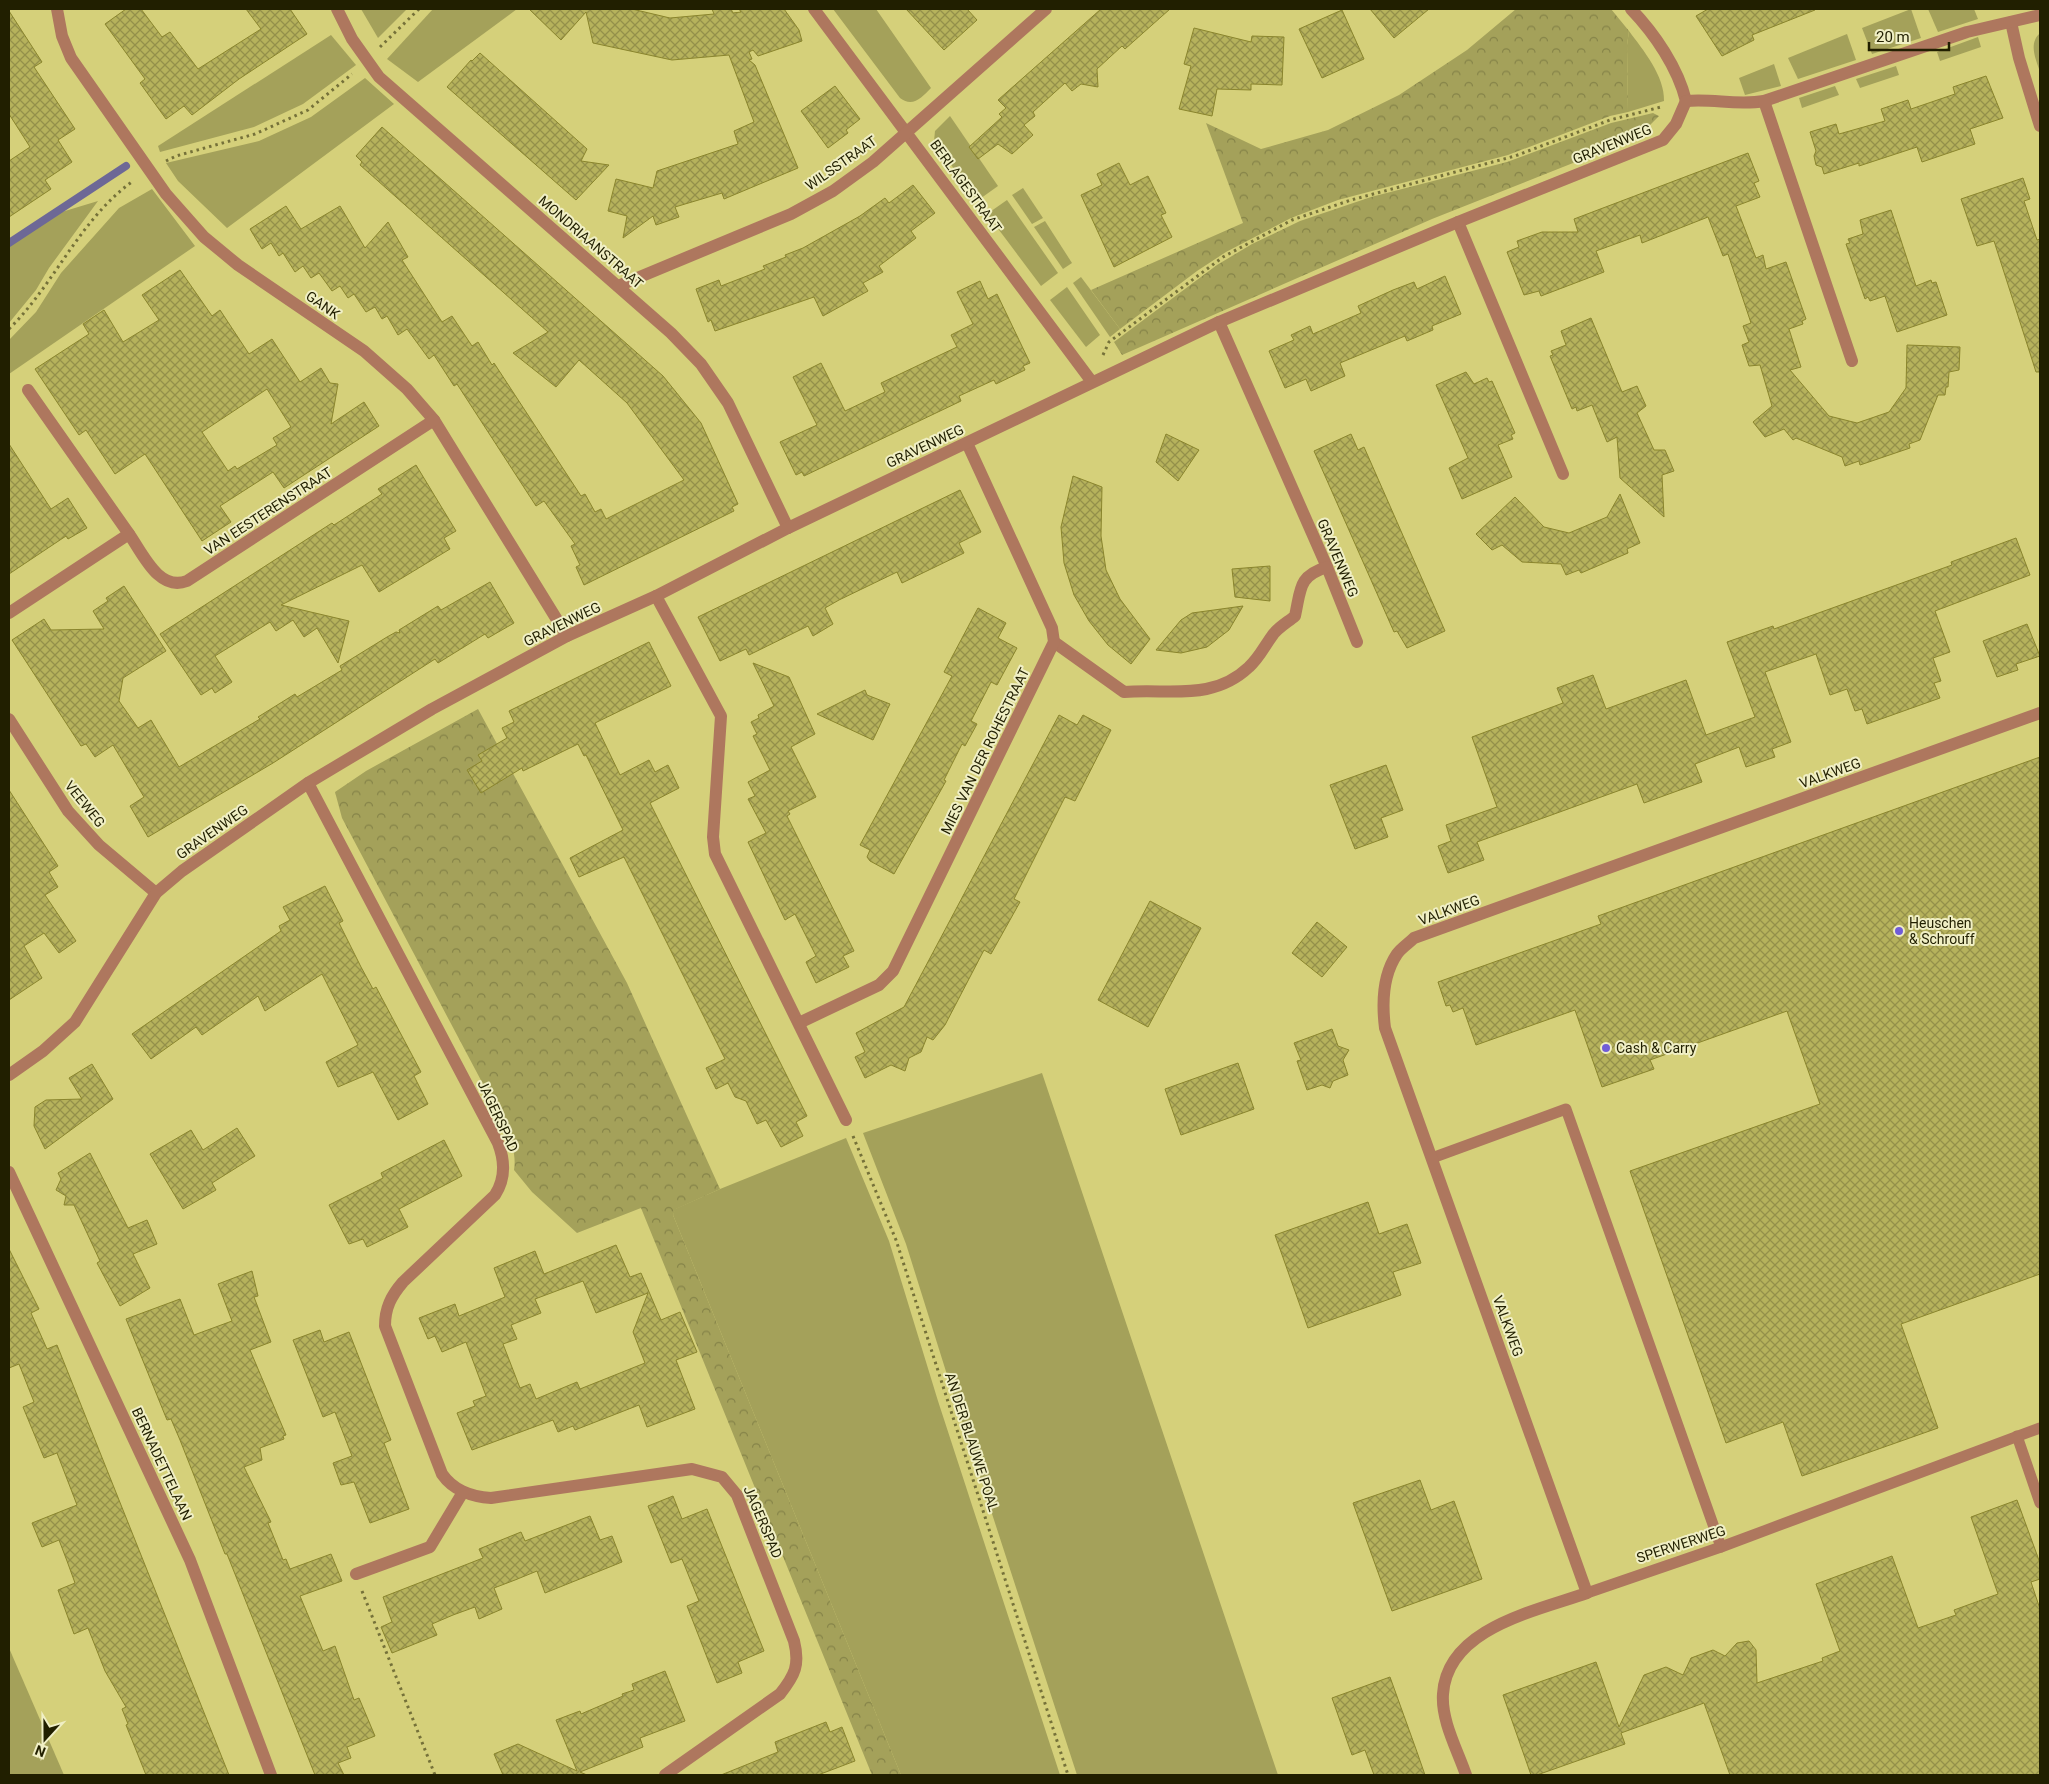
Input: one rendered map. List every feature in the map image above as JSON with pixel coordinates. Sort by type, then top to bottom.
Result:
[{"type":"street","name":"GANK","points":[[57,9],[62,36],[71,58],[166,194],[204,237],[238,265],[364,351],[407,389],[434,420],[567,636]]},
{"type":"street","name":"MONDRIAANSTRAAT","points":[[336,9],[367,61],[379,77],[671,333],[701,364],[728,403],[788,528]]},
{"type":"street","name":"BERLAGESTRAAT","points":[[814,9],[1092,382]]},
{"type":"street","name":"WILSSTRAAT","points":[[618,286],[791,214],[833,191],[873,162],[1046,9]]},
{"type":"street","points":[[1631,9],[1667,58],[1683,89],[1686,101],[1703,99],[1745,104],[1764,101],[1967,32],[2040,15]]},
{"type":"street","points":[[2011,22],[2019,58],[2040,126]]},
{"type":"street","name":"GRAVENWEG","points":[[9,1075],[43,1052],[75,1022],[156,893],[182,871],[308,782],[432,709],[567,636],[656,596],[788,528],[1219,322],[1458,222],[1663,140],[1676,124],[1686,101]]},
{"type":"street","points":[[1764,101],[1852,361]]},
{"type":"street","points":[[1458,222],[1563,474]]},
{"type":"street","name":"GRAVENWEG","points":[[1219,322],[1327,567],[1357,642]]},
{"type":"street","name":"VAN EESTERENSTRAAT","points":[[28,390],[163,581],[178,585],[187,582],[434,420]]},
{"type":"street","points":[[967,443],[1052,628],[1054,642],[1124,692],[1148,690],[1204,691],[1231,681],[1248,668],[1261,654],[1273,634],[1296,616],[1301,587],[1308,574],[1327,567]]},
{"type":"street","points":[[9,613],[129,534]]},
{"type":"street","points":[[656,596],[721,716],[713,837],[715,854],[846,1120]]},
{"type":"street","name":"MIES VAN DER ROHESTRAAT","points":[[799,1023],[879,985],[893,971],[1054,642]]},
{"type":"street","name":"VALKWEG","points":[[1587,1593],[1385,1028],[1382,1005],[1385,986],[1397,954],[1414,938],[2040,713]]},
{"type":"street","name":"VEEWEG","points":[[9,719],[68,811],[99,845],[156,893]]},
{"type":"street","name":"JAGERSPAD","points":[[308,782],[498,1143],[504,1164],[501,1182],[495,1195],[403,1282],[392,1294],[385,1315],[385,1326],[442,1474],[451,1485],[464,1492],[491,1498],[692,1469],[722,1477],[731,1485],[737,1495],[794,1641],[798,1656],[796,1668],[792,1679],[780,1694],[665,1775]]},
{"type":"street","name":"BERNADETTELAAN","points":[[9,1172],[190,1560],[271,1775]]},
{"type":"street","points":[[356,1574],[430,1547],[464,1492]]},
{"type":"street","name":"SPERWERWEG","points":[[1466,1775],[1447,1721],[1443,1695],[1448,1674],[1456,1659],[1469,1642],[1487,1630],[1587,1593]]},
{"type":"lane","points":[[1432,1158],[1566,1109],[1721,1547]]},
{"type":"lane","name":"SPERWERWEG","points":[[1587,1593],[1623,1578],[1721,1547],[2040,1428]]},
{"type":"lane","points":[[2017,1436],[2040,1503]]},
{"type":"path","points":[[9,329],[26,312],[71,246],[114,195],[149,170],[176,156],[255,134],[308,110],[367,61],[419,9]]},
{"type":"path","points":[[1092,382],[1109,342],[1223,257],[1292,220],[1401,185],[1476,168],[1515,156],[1610,120],[1686,101]]},
{"type":"path","name":"AN DER BLAUWE POAL","points":[[846,1120],[868,1168],[896,1240],[1068,1775]]},
{"type":"path","points":[[356,1574],[435,1775]]},
{"type":"green space","points":[[361,9],[407,9],[378,38]]},
{"type":"green space","points":[[433,9],[517,9],[418,82],[387,59]]},
{"type":"green space","points":[[833,9],[876,9],[931,88],[921,98],[913,102],[900,98]]},
{"type":"green space","points":[[1516,9],[1611,9],[1629,31],[1627,45],[1628,112],[1610,116],[1508,155],[1338,200],[1291,218],[1226,252],[1197,271],[1120,329],[1091,290],[1243,223],[1206,123],[1261,149],[1328,130],[1399,95],[1467,50]]},
{"type":"green space","points":[[1911,9],[1921,38],[1872,54],[1862,28]]},
{"type":"green space","points":[[1928,9],[1974,9],[1978,19],[1938,32]]},
{"type":"green space","points":[[1629,31],[1657,73],[1661,82],[1664,101],[1628,112],[1627,45]]},
{"type":"green space","points":[[2040,33],[2040,72],[2035,57],[2034,42]]},
{"type":"green space","points":[[1847,34],[1856,60],[1798,79],[1788,58]]},
{"type":"green space","points":[[331,35],[356,65],[303,104],[254,127],[160,152],[158,146]]},
{"type":"green space","points":[[1978,37],[1981,47],[1940,61],[1937,52]]},
{"type":"green space","points":[[1774,64],[1781,86],[1745,95],[1739,78]]},
{"type":"green space","points":[[1896,66],[1899,75],[1860,88],[1856,79]]},
{"type":"green space","points":[[365,78],[394,104],[227,228],[178,181],[166,163],[259,141],[311,117]]},
{"type":"green space","points":[[1835,86],[1839,95],[1802,108],[1799,98]]},
{"type":"green space","points":[[1653,113],[1659,116],[1649,126],[1638,131],[1641,136],[1432,219],[1122,355],[1114,342],[1217,265],[1252,244],[1300,221],[1371,197],[1507,162],[1611,123]]},
{"type":"green space","points":[[950,116],[998,186],[977,201],[934,141],[935,131]]},
{"type":"green space","points":[[1023,188],[1043,218],[1032,224],[1012,195]]},
{"type":"green space","points":[[152,189],[195,246],[9,374],[9,340],[36,312],[61,273],[119,208]]},
{"type":"green space","points":[[1007,200],[1058,273],[1041,286],[987,214]]},
{"type":"green space","points":[[98,201],[49,268],[36,290],[9,323],[9,245],[55,214]]},
{"type":"green space","points":[[1045,221],[1072,263],[1063,269],[1034,227]]},
{"type":"green space","points":[[1081,277],[1120,329],[1110,337],[1073,283]]},
{"type":"green space","points":[[1067,287],[1100,335],[1086,347],[1050,300]]},
{"type":"green space","points":[[478,709],[627,983],[720,1189],[676,1209],[673,1215],[901,1775],[872,1775],[641,1208],[577,1233],[532,1192],[514,1170],[513,1150],[502,1120],[342,818],[335,792],[366,771]]},
{"type":"green space","points":[[1042,1073],[1278,1775],[1077,1775],[906,1244],[863,1133]]},
{"type":"green space","points":[[846,1138],[889,1241],[938,1401],[1060,1775],[901,1775],[673,1215],[675,1209]]},
{"type":"green space","points":[[9,1648],[64,1775],[9,1775]]},
{"type":"building","points":[[126,9],[141,9],[162,37],[170,32],[198,69],[261,29],[246,9],[290,9],[307,34],[239,79],[192,115],[184,106],[166,119],[140,83],[145,79],[105,24]]},
{"type":"building","points":[[529,9],[632,9],[670,18],[714,14],[712,9],[731,9],[733,13],[741,12],[739,9],[784,9],[799,30],[802,41],[758,56],[753,50],[749,52],[752,59],[749,60],[755,65],[798,168],[724,199],[722,193],[675,207],[679,217],[656,225],[653,216],[623,238],[627,216],[608,211],[616,179],[653,188],[657,171],[738,144],[734,131],[754,122],[729,55],[672,60],[593,43],[586,12],[561,40]]},
{"type":"building","points":[[906,9],[967,9],[977,20],[944,50]]},
{"type":"building","points":[[1101,9],[1170,9],[1125,49],[1122,46],[1097,69],[1098,87],[1081,84],[1072,91],[1065,83],[1033,112],[1035,116],[1024,125],[1033,135],[1012,154],[998,144],[978,159],[969,147],[1002,117],[999,114],[1006,108],[998,100]]},
{"type":"building","points":[[1370,9],[1429,9],[1394,38]]},
{"type":"building","points":[[1708,9],[1815,10],[1752,35],[1754,40],[1722,56],[1696,16]]},
{"type":"building","points":[[1342,10],[1364,59],[1322,78],[1299,29]]},
{"type":"building","points":[[9,11],[42,62],[34,67],[75,129],[58,140],[72,162],[45,180],[51,189],[9,217],[9,161],[30,147],[9,114]]},
{"type":"building","points":[[1194,28],[1251,42],[1252,36],[1284,37],[1282,85],[1251,84],[1251,90],[1217,89],[1212,116],[1179,109],[1191,66],[1184,64]]},
{"type":"building","points":[[480,53],[587,149],[581,161],[609,165],[576,200],[447,87],[471,60]]},
{"type":"building","points":[[1986,76],[2003,118],[1970,129],[1975,144],[1922,162],[1917,147],[1859,166],[1859,163],[1824,174],[1822,167],[1816,165],[1814,156],[1816,151],[1810,132],[1836,124],[1839,134],[1885,121],[1881,109],[1908,100],[1911,109],[1955,94],[1953,87]]},
{"type":"building","points":[[835,86],[860,119],[846,130],[848,133],[828,148],[801,111]]},
{"type":"building","points":[[382,127],[663,376],[701,423],[738,504],[732,507],[734,511],[584,585],[576,567],[580,565],[571,546],[575,544],[544,501],[536,506],[457,384],[454,386],[434,355],[429,359],[407,329],[398,335],[387,316],[382,319],[375,307],[366,312],[354,294],[348,298],[340,286],[332,291],[319,273],[311,278],[303,266],[295,272],[283,253],[279,256],[271,243],[262,249],[250,229],[286,206],[301,229],[340,206],[365,248],[388,222],[408,257],[402,260],[442,322],[452,316],[472,346],[478,342],[492,365],[494,363],[581,496],[585,494],[595,512],[601,509],[606,519],[684,480],[627,403],[579,360],[556,387],[513,353],[548,332],[360,165],[362,162],[356,156]]},
{"type":"building","points":[[1748,153],[1759,181],[1754,183],[1760,197],[1736,206],[1756,258],[1763,255],[1766,269],[1786,262],[1806,319],[1802,321],[1803,324],[1789,329],[1801,367],[1790,370],[1829,416],[1857,423],[1889,412],[1906,388],[1907,345],[1960,347],[1959,370],[1949,372],[1948,387],[1946,387],[1945,395],[1938,395],[1920,440],[1909,444],[1910,448],[1860,465],[1859,461],[1845,466],[1842,457],[1796,438],[1793,440],[1784,429],[1765,437],[1753,422],[1772,406],[1760,365],[1749,366],[1742,345],[1749,342],[1743,326],[1751,323],[1728,254],[1723,256],[1708,217],[1642,243],[1640,235],[1596,251],[1604,272],[1541,296],[1539,291],[1524,295],[1507,252],[1519,247],[1517,241],[1542,232],[1578,232],[1574,219]]},
{"type":"building","points":[[1119,163],[1130,185],[1148,176],[1166,213],[1161,215],[1172,237],[1114,267],[1081,195],[1102,185],[1097,174]]},
{"type":"building","points":[[2023,178],[2030,199],[2024,201],[2037,240],[2040,239],[2040,372],[2036,372],[1994,241],[1977,246],[1961,199]]},
{"type":"building","points":[[913,185],[935,213],[911,231],[916,238],[879,266],[883,272],[863,283],[868,291],[823,316],[814,297],[715,331],[711,320],[708,322],[696,289],[719,280],[721,286],[765,269],[763,266],[803,248],[860,216],[885,198],[889,203]]},
{"type":"building","points":[[1891,210],[1916,286],[1931,280],[1932,283],[1936,282],[1947,315],[1897,332],[1885,296],[1870,301],[1868,297],[1865,299],[1846,244],[1850,243],[1848,239],[1863,234],[1860,220]]},
{"type":"building","points":[[180,270],[212,316],[220,310],[249,354],[272,339],[300,382],[321,368],[330,383],[338,384],[331,424],[364,402],[379,426],[284,488],[273,472],[220,506],[231,522],[202,541],[145,454],[115,474],[86,430],[79,435],[35,369],[89,334],[83,324],[104,310],[123,342],[159,320],[142,295]],"holes":[[[267,389],[291,427],[273,438],[277,445],[237,469],[235,466],[228,471],[202,432]]]},
{"type":"building","points":[[1445,276],[1461,314],[1432,326],[1433,330],[1407,341],[1405,336],[1340,363],[1345,376],[1311,391],[1306,379],[1285,388],[1269,351],[1294,340],[1291,335],[1310,326],[1313,334],[1361,313],[1358,306],[1393,290],[1414,282],[1417,289]]},
{"type":"building","points":[[980,281],[988,299],[997,294],[1030,363],[1023,366],[1025,370],[996,384],[994,380],[959,396],[961,401],[804,476],[802,472],[796,475],[780,442],[817,425],[793,377],[821,363],[845,411],[885,392],[881,383],[957,347],[951,335],[973,324],[957,292]]},
{"type":"building","points":[[1591,318],[1622,392],[1637,386],[1646,406],[1637,413],[1654,450],[1665,450],[1674,471],[1662,475],[1664,517],[1620,478],[1617,437],[1607,442],[1592,405],[1577,411],[1576,407],[1572,409],[1550,356],[1553,355],[1551,351],[1566,345],[1561,331]]},
{"type":"building","points":[[1466,372],[1474,384],[1487,378],[1489,382],[1492,381],[1515,433],[1511,435],[1513,439],[1498,445],[1512,477],[1462,499],[1449,468],[1468,458],[1436,385]]},
{"type":"building","points":[[1166,434],[1199,450],[1178,481],[1156,462]]},
{"type":"building","points":[[1351,434],[1358,450],[1364,447],[1445,631],[1407,648],[1397,631],[1394,632],[1314,451]]},
{"type":"building","points":[[9,444],[51,509],[68,498],[87,528],[68,539],[66,536],[9,574]]},
{"type":"building","points":[[416,465],[456,531],[444,538],[450,549],[379,592],[362,565],[281,605],[349,621],[338,663],[317,628],[304,637],[293,620],[276,631],[270,622],[215,656],[232,682],[215,693],[212,688],[201,695],[160,634],[332,523],[334,525],[382,494],[378,489]]},
{"type":"building","points":[[1073,476],[1102,487],[1101,536],[1106,570],[1120,599],[1150,639],[1131,664],[1108,645],[1089,621],[1074,595],[1064,563],[1061,527]]},
{"type":"building","points":[[960,490],[981,532],[959,543],[964,553],[902,583],[897,572],[839,600],[825,608],[833,624],[813,636],[808,626],[749,655],[746,649],[720,661],[698,617]]},
{"type":"building","points":[[1620,494],[1640,543],[1627,549],[1628,553],[1581,573],[1579,570],[1566,575],[1561,564],[1522,562],[1502,545],[1492,550],[1476,534],[1515,497],[1544,527],[1569,533],[1607,517]]},
{"type":"building","points":[[2016,538],[2030,575],[1935,611],[1950,652],[1933,658],[1941,681],[1934,683],[1940,698],[1867,724],[1862,709],[1855,711],[1847,689],[1830,695],[1816,654],[1765,672],[1791,742],[1772,749],[1775,757],[1746,767],[1739,747],[1695,764],[1702,782],[1644,803],[1637,784],[1477,842],[1484,860],[1448,873],[1438,846],[1451,841],[1446,825],[1497,807],[1472,737],[1563,703],[1557,688],[1593,675],[1606,709],[1686,680],[1706,735],[1755,717],[1727,642],[1773,626],[1774,629],[1952,565],[1951,562]]},
{"type":"building","points":[[1270,566],[1270,601],[1235,597],[1232,569]]},
{"type":"building","points":[[490,582],[514,623],[488,638],[485,634],[438,663],[435,659],[273,763],[148,837],[130,806],[144,797],[113,745],[95,757],[86,744],[81,746],[12,640],[44,619],[51,630],[104,629],[93,611],[108,601],[106,598],[124,586],[166,651],[123,678],[119,701],[138,728],[151,720],[179,767],[260,719],[258,717],[295,694],[297,697],[342,670],[340,666],[396,632],[400,633],[399,630],[438,606],[441,610]]},
{"type":"building","points":[[1243,606],[1229,630],[1207,647],[1181,653],[1156,650],[1181,620],[1192,613]]},
{"type":"building","points":[[978,608],[1006,623],[998,638],[1017,648],[997,685],[991,682],[971,721],[977,724],[965,746],[962,744],[944,780],[946,781],[894,874],[870,861],[867,857],[870,850],[860,845],[952,676],[944,672]]},
{"type":"building","points":[[2027,624],[2040,656],[2016,664],[2018,670],[1997,677],[1983,641]]},
{"type":"building","points":[[649,642],[671,686],[595,723],[620,775],[649,760],[655,772],[668,765],[679,788],[650,803],[807,1116],[796,1122],[803,1136],[781,1147],[766,1120],[757,1124],[746,1101],[735,1097],[728,1083],[716,1089],[706,1068],[725,1059],[624,857],[579,877],[570,858],[623,830],[586,755],[584,756],[578,744],[523,771],[522,768],[481,793],[467,770],[482,761],[478,755],[507,738],[502,728],[514,722],[509,711]]},
{"type":"building","points":[[753,663],[789,677],[815,734],[791,747],[816,797],[788,811],[790,814],[787,816],[854,951],[843,956],[849,967],[816,983],[806,962],[816,956],[795,914],[785,920],[748,842],[766,833],[748,799],[755,796],[748,782],[770,770],[753,736],[757,734],[751,722],[759,718],[758,715],[774,706]]},
{"type":"building","points":[[865,690],[867,695],[890,704],[873,740],[817,714]]},
{"type":"building","points":[[1059,715],[1077,725],[1083,715],[1111,730],[1075,801],[1065,797],[1014,899],[1020,902],[991,954],[984,950],[945,1025],[933,1040],[927,1037],[921,1052],[909,1058],[905,1071],[891,1065],[865,1078],[855,1057],[865,1052],[856,1033],[904,1007]]},
{"type":"building","points":[[2040,757],[2040,1274],[1901,1324],[1938,1428],[1802,1476],[1783,1422],[1726,1443],[1630,1171],[1820,1104],[1787,1011],[1650,1060],[1654,1069],[1602,1087],[1575,1010],[1476,1045],[1463,1008],[1453,1012],[1450,1005],[1446,1006],[1438,982],[1601,924],[1598,916]]},
{"type":"building","points":[[1386,765],[1403,810],[1381,818],[1388,837],[1355,849],[1330,785]]},
{"type":"building","points":[[9,790],[58,866],[49,872],[58,887],[45,895],[76,941],[59,953],[44,933],[24,946],[42,978],[9,1000]]},
{"type":"building","points":[[325,886],[343,921],[339,923],[361,967],[373,989],[376,987],[421,1072],[414,1076],[428,1104],[398,1120],[373,1072],[338,1087],[326,1062],[358,1045],[322,974],[265,1011],[258,996],[202,1035],[196,1027],[151,1059],[132,1034],[281,931],[279,926],[290,920],[283,907]]},
{"type":"building","points":[[1150,901],[1201,928],[1148,1027],[1098,1000]]},
{"type":"building","points":[[1317,922],[1347,947],[1322,977],[1292,953]]},
{"type":"building","points":[[1332,1029],[1338,1046],[1349,1050],[1343,1060],[1348,1075],[1333,1081],[1330,1088],[1322,1085],[1307,1090],[1297,1061],[1301,1060],[1294,1043]]},
{"type":"building","points":[[1238,1063],[1254,1109],[1181,1135],[1165,1089]]},
{"type":"building","points":[[92,1064],[113,1099],[45,1149],[34,1126],[35,1107],[46,1100],[82,1099],[69,1078]]},
{"type":"building","points":[[237,1128],[255,1156],[212,1183],[216,1190],[183,1209],[150,1154],[191,1130],[203,1150]]},
{"type":"building","points":[[444,1140],[462,1176],[399,1209],[408,1227],[367,1247],[363,1239],[349,1244],[329,1205],[383,1178],[381,1173]]},
{"type":"building","points":[[90,1153],[128,1228],[147,1220],[157,1244],[133,1254],[150,1288],[120,1306],[97,1263],[100,1261],[74,1205],[64,1205],[66,1196],[56,1190],[61,1179],[58,1173]]},
{"type":"building","points":[[1368,1202],[1379,1234],[1407,1224],[1421,1263],[1393,1272],[1401,1295],[1308,1328],[1275,1235]]},
{"type":"building","points":[[616,1245],[630,1277],[641,1273],[661,1320],[680,1312],[697,1352],[676,1360],[695,1409],[647,1427],[639,1405],[575,1430],[573,1426],[558,1432],[553,1420],[472,1450],[457,1413],[475,1406],[473,1401],[486,1396],[466,1342],[442,1352],[435,1336],[428,1339],[419,1318],[455,1304],[459,1316],[505,1297],[494,1268],[535,1251],[544,1274]],"holes":[[[583,1281],[596,1313],[648,1293],[633,1332],[645,1363],[580,1389],[577,1382],[536,1399],[530,1384],[520,1388],[503,1344],[517,1339],[511,1325],[541,1313],[535,1299]]]},
{"type":"building","points":[[9,1249],[39,1309],[31,1313],[47,1349],[57,1345],[229,1775],[146,1775],[126,1725],[128,1724],[122,1709],[126,1707],[105,1671],[88,1628],[74,1634],[58,1590],[75,1583],[67,1561],[59,1540],[42,1547],[32,1523],[77,1505],[57,1453],[44,1458],[23,1407],[34,1402],[19,1364],[9,1368]]},
{"type":"building","points":[[252,1271],[258,1296],[254,1297],[271,1342],[250,1350],[286,1435],[283,1436],[284,1439],[260,1448],[262,1460],[244,1467],[271,1522],[268,1523],[283,1560],[286,1559],[290,1569],[331,1554],[342,1581],[300,1596],[323,1651],[335,1646],[354,1700],[359,1698],[375,1736],[347,1747],[351,1758],[338,1763],[344,1775],[315,1775],[180,1440],[171,1419],[167,1420],[126,1319],[180,1299],[194,1335],[232,1321],[218,1284]]},
{"type":"building","points":[[320,1330],[324,1342],[349,1332],[391,1440],[384,1443],[409,1509],[370,1523],[354,1482],[341,1485],[333,1463],[352,1456],[335,1412],[323,1417],[293,1340]]},
{"type":"building","points":[[1420,1480],[1431,1510],[1454,1501],[1482,1579],[1392,1611],[1353,1503]]},
{"type":"building","points":[[673,1496],[682,1519],[707,1509],[764,1651],[738,1662],[742,1673],[717,1683],[687,1606],[699,1601],[682,1559],[671,1563],[648,1506]]},
{"type":"building","points":[[2017,1500],[2040,1563],[2040,1579],[2031,1582],[2040,1609],[2040,1775],[1730,1775],[1704,1703],[1621,1733],[1625,1744],[1537,1775],[1531,1775],[1503,1695],[1596,1662],[1619,1727],[1644,1675],[1666,1667],[1683,1675],[1691,1658],[1713,1650],[1725,1656],[1737,1643],[1749,1641],[1756,1650],[1757,1683],[1823,1661],[1822,1658],[1840,1651],[1816,1584],[1892,1556],[1918,1628],[1956,1615],[1954,1610],[1998,1594],[1971,1517]]},
{"type":"building","points":[[590,1516],[600,1540],[612,1536],[622,1562],[545,1593],[537,1571],[494,1588],[502,1609],[479,1619],[475,1607],[453,1615],[432,1624],[437,1635],[392,1653],[381,1627],[392,1622],[383,1597],[483,1558],[479,1549],[521,1532],[525,1541]]},
{"type":"building","points":[[665,1671],[685,1721],[640,1738],[643,1747],[580,1772],[587,1775],[503,1775],[494,1754],[518,1744],[577,1771],[556,1720],[580,1711],[581,1714],[623,1696],[622,1694],[634,1690],[632,1684]]},
{"type":"building","points":[[1390,1677],[1425,1775],[1374,1775],[1365,1750],[1352,1755],[1332,1698]]},
{"type":"building","points":[[826,1722],[830,1732],[842,1727],[855,1761],[818,1775],[721,1775],[778,1752],[775,1742]]},
{"type":"waterway","points":[[9,243],[126,166]]},
{"type":"place","name":"Heuschen & Schrouff","points":[[1899,931]]},
{"type":"place","name":"Cash & Carry","points":[[1606,1048]]}]
